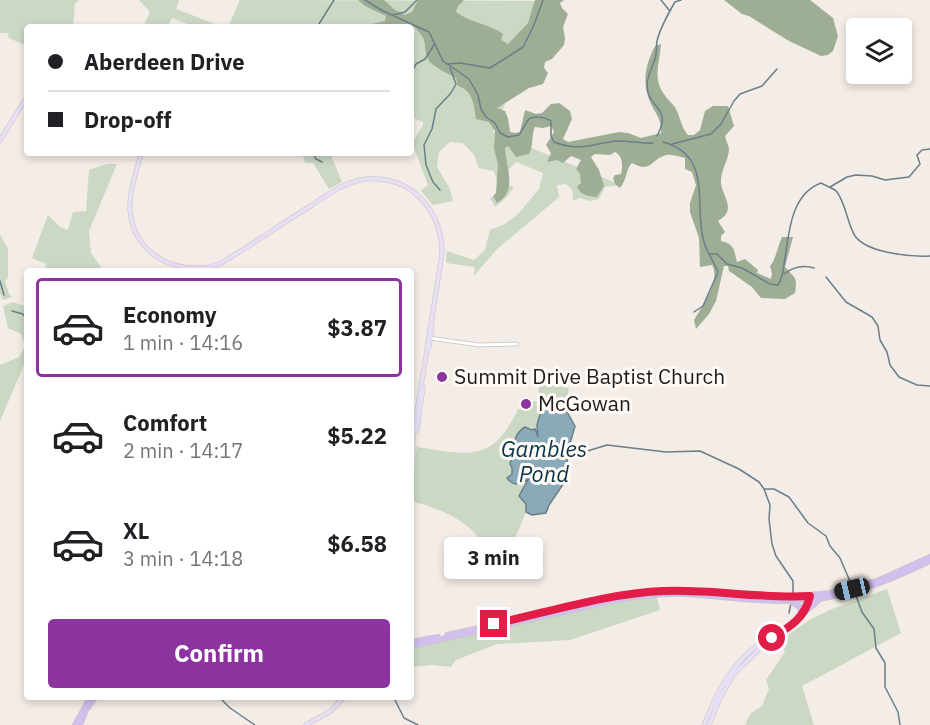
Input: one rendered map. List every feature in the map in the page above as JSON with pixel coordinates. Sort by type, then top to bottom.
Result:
[{"type":"main road","points":[[0,140],[24,102]]},
{"type":"main road","points":[[140,156],[130,202],[133,224],[142,243],[154,256],[182,268],[203,268],[219,264],[349,183],[375,179],[402,185],[418,196],[432,211],[441,233],[442,254],[414,446]]},
{"type":"main road","points":[[414,432],[430,338]]},
{"type":"main road","points":[[414,643],[617,600],[647,596],[686,594],[788,602],[859,587],[930,559]]},
{"type":"main road","points":[[414,643],[646,592],[675,591],[820,599],[839,596],[878,585],[930,559]]},
{"type":"main road","points":[[802,616],[810,598]]},
{"type":"main road","points":[[709,725],[719,700],[733,675],[772,638],[790,627],[820,599]]},
{"type":"main road","points":[[788,602],[800,607],[802,616]]},
{"type":"main road","points":[[704,725],[716,695],[731,670],[751,650],[772,638]]},
{"type":"main road","points":[[77,725],[89,700]]},
{"type":"main road","points":[[77,725],[94,700]]},
{"type":"main road","points":[[306,725],[326,713],[339,700]]},
{"type":"street","points":[[430,338],[479,345],[517,344]]},
{"type":"green space","points":[[0,0],[79,0],[75,4],[73,24],[24,24],[24,45],[9,38],[8,33],[0,33]]},
{"type":"green space","points":[[139,0],[179,0],[176,9],[215,24],[187,24],[172,18],[169,24],[144,24],[150,12]]},
{"type":"green space","points":[[240,0],[549,1],[493,132],[621,185],[605,187],[599,199],[589,201],[580,198],[573,201],[572,190],[566,184],[557,185],[559,197],[496,250],[474,276],[475,267],[446,263],[447,251],[474,260],[485,250],[490,230],[505,224],[518,214],[539,189],[543,173],[516,162],[506,172],[504,184],[514,187],[495,207],[490,198],[495,196],[498,185],[494,171],[479,168],[474,155],[463,143],[450,142],[439,152],[437,167],[450,189],[453,201],[433,205],[421,191],[428,185],[414,148],[414,140],[423,122],[414,118],[414,24],[229,24]]},
{"type":"green space","points":[[358,0],[384,0],[405,15],[412,12],[418,0],[464,0],[456,12],[503,34],[501,40],[508,44],[528,23],[535,0],[564,0],[560,3],[568,14],[563,27],[564,45],[552,59],[545,62],[544,68],[548,73],[543,84],[529,88],[497,108],[505,111],[510,132],[515,133],[520,132],[525,110],[536,114],[542,113],[551,104],[559,103],[570,111],[572,119],[563,139],[568,142],[619,132],[641,138],[661,133],[660,122],[645,83],[652,53],[655,46],[661,44],[658,82],[665,96],[676,109],[688,135],[694,135],[700,130],[705,111],[713,106],[728,106],[734,126],[725,136],[729,150],[721,183],[728,208],[724,217],[718,221],[725,232],[721,236],[721,241],[731,246],[737,262],[745,259],[758,270],[757,273],[771,279],[770,266],[782,237],[793,237],[785,267],[796,280],[795,293],[785,299],[761,298],[752,287],[729,271],[728,266],[724,266],[716,301],[709,314],[696,329],[694,320],[710,293],[714,271],[712,265],[700,267],[699,238],[690,212],[690,203],[696,185],[692,172],[685,169],[685,158],[667,155],[644,167],[632,163],[620,188],[615,184],[613,178],[621,174],[620,156],[615,152],[610,155],[595,154],[591,157],[599,170],[604,186],[597,197],[588,196],[577,187],[581,183],[580,174],[576,169],[581,160],[571,156],[563,163],[557,160],[547,162],[551,153],[546,145],[554,132],[551,126],[535,127],[529,154],[516,157],[508,146],[505,148],[509,185],[503,198],[497,203],[493,196],[496,193],[498,165],[494,148],[495,131],[489,122],[476,119],[470,95],[458,86],[456,78],[430,62],[423,37],[414,24],[372,24],[385,21],[386,16]]},
{"type":"green space","points":[[724,0],[810,0],[833,18],[838,36],[833,51],[821,56],[742,14]]},
{"type":"green space","points":[[303,156],[331,156],[342,182],[329,189],[313,163],[305,163]]},
{"type":"green space","points":[[107,164],[117,164],[89,231],[91,253],[102,268],[45,268],[46,264],[32,258],[48,215],[60,227],[68,230],[73,212],[86,211],[89,170]]},
{"type":"green space","points":[[0,234],[8,249],[8,278],[5,281],[12,297],[3,300],[0,294]]},
{"type":"green space","points":[[13,302],[24,306],[24,343],[21,334],[8,328],[3,306]]},
{"type":"green space","points":[[24,348],[24,365],[0,421],[0,365],[19,357]]},
{"type":"green space","points":[[540,382],[569,388],[566,406],[537,400]]},
{"type":"green space","points":[[525,399],[530,401],[527,409],[533,401],[568,408],[566,412],[542,407],[538,419],[538,437],[535,429],[525,427],[517,434],[510,464],[512,474],[507,479],[515,484],[528,480],[519,496],[526,504],[526,512],[498,579],[486,548],[472,530],[453,517],[414,502],[414,466],[417,447],[465,453],[489,447],[509,426],[518,409],[524,409],[522,407]]},
{"type":"green space","points":[[887,589],[901,633],[802,686],[814,725],[745,725],[751,713],[762,706],[769,689],[766,680],[785,652],[779,641],[811,619]]},
{"type":"green space","points":[[657,597],[660,610],[570,640],[497,644],[456,660],[451,667],[431,665],[414,667],[414,646],[622,602]]},
{"type":"water","name":"Gambles Pond","points":[[542,407],[567,412],[575,426],[567,454],[568,477],[546,513],[532,515],[526,512],[526,504],[519,496],[528,480],[515,484],[507,478],[512,474],[510,464],[517,434],[525,427],[535,429],[538,437],[537,425]]},
{"type":"waterway","points":[[319,24],[334,0]]},
{"type":"waterway","points":[[365,0],[411,24]]},
{"type":"waterway","points":[[393,15],[405,12],[417,0]]},
{"type":"waterway","points":[[447,64],[460,63],[490,68],[523,47],[543,0]]},
{"type":"waterway","points":[[661,0],[669,10]]},
{"type":"waterway","points":[[657,136],[662,119],[661,113],[648,94],[648,79],[656,57],[657,41],[662,26],[675,2],[681,0]]},
{"type":"waterway","points":[[414,25],[429,32],[443,61],[469,79],[486,117],[495,123],[500,133],[508,137],[519,135],[528,120],[539,117],[551,121],[551,136],[554,142],[572,147],[619,141],[653,143]]},
{"type":"waterway","points":[[414,68],[416,64],[425,59],[434,45]]},
{"type":"waterway","points":[[440,190],[433,182],[426,165],[424,145],[432,129],[436,109],[456,84],[450,68]]},
{"type":"waterway","points":[[672,144],[711,134],[721,124],[740,94],[762,86],[777,69]]},
{"type":"waterway","points":[[663,142],[679,149],[689,158],[695,170],[704,242],[718,272],[703,306],[694,312]]},
{"type":"waterway","points":[[830,187],[847,177],[856,175],[885,180],[909,177],[920,164],[917,155],[922,150],[930,149]]},
{"type":"waterway","points":[[314,156],[322,162]]},
{"type":"waterway","points":[[711,254],[717,254],[727,264],[742,268],[770,284],[778,285],[783,272],[790,226],[797,205],[811,188],[821,183],[837,192],[852,231],[861,242],[890,253],[930,256]]},
{"type":"waterway","points":[[784,274],[799,267],[814,268]]},
{"type":"waterway","points":[[826,277],[846,302],[872,317],[878,326],[880,340],[887,352],[890,365],[899,377],[917,385],[930,386]]},
{"type":"waterway","points":[[0,281],[4,295]]},
{"type":"waterway","points":[[12,311],[24,316]]},
{"type":"waterway","points":[[568,457],[607,445],[666,452],[700,451],[739,469],[759,482],[764,489],[770,505],[772,544],[776,556],[793,581],[793,595]]},
{"type":"waterway","points":[[764,489],[774,489],[789,497],[808,523],[826,536],[830,546],[840,558],[852,586]]},
{"type":"waterway","points":[[855,593],[862,612],[874,629],[876,648],[885,663],[885,687],[898,712],[900,725]]},
{"type":"waterway","points":[[789,613],[791,603]]},
{"type":"waterway","points":[[222,700],[255,725]]},
{"type":"waterway","points":[[395,700],[404,718],[418,725]]},
{"type":"place","name":"Summit Drive Baptist Church","points":[[442,377]]},
{"type":"place","name":"McGowan","points":[[526,404]]},
{"type":"route","points":[[494,624],[646,592],[701,591],[760,596],[810,596],[806,609],[798,620],[772,638]]}]
